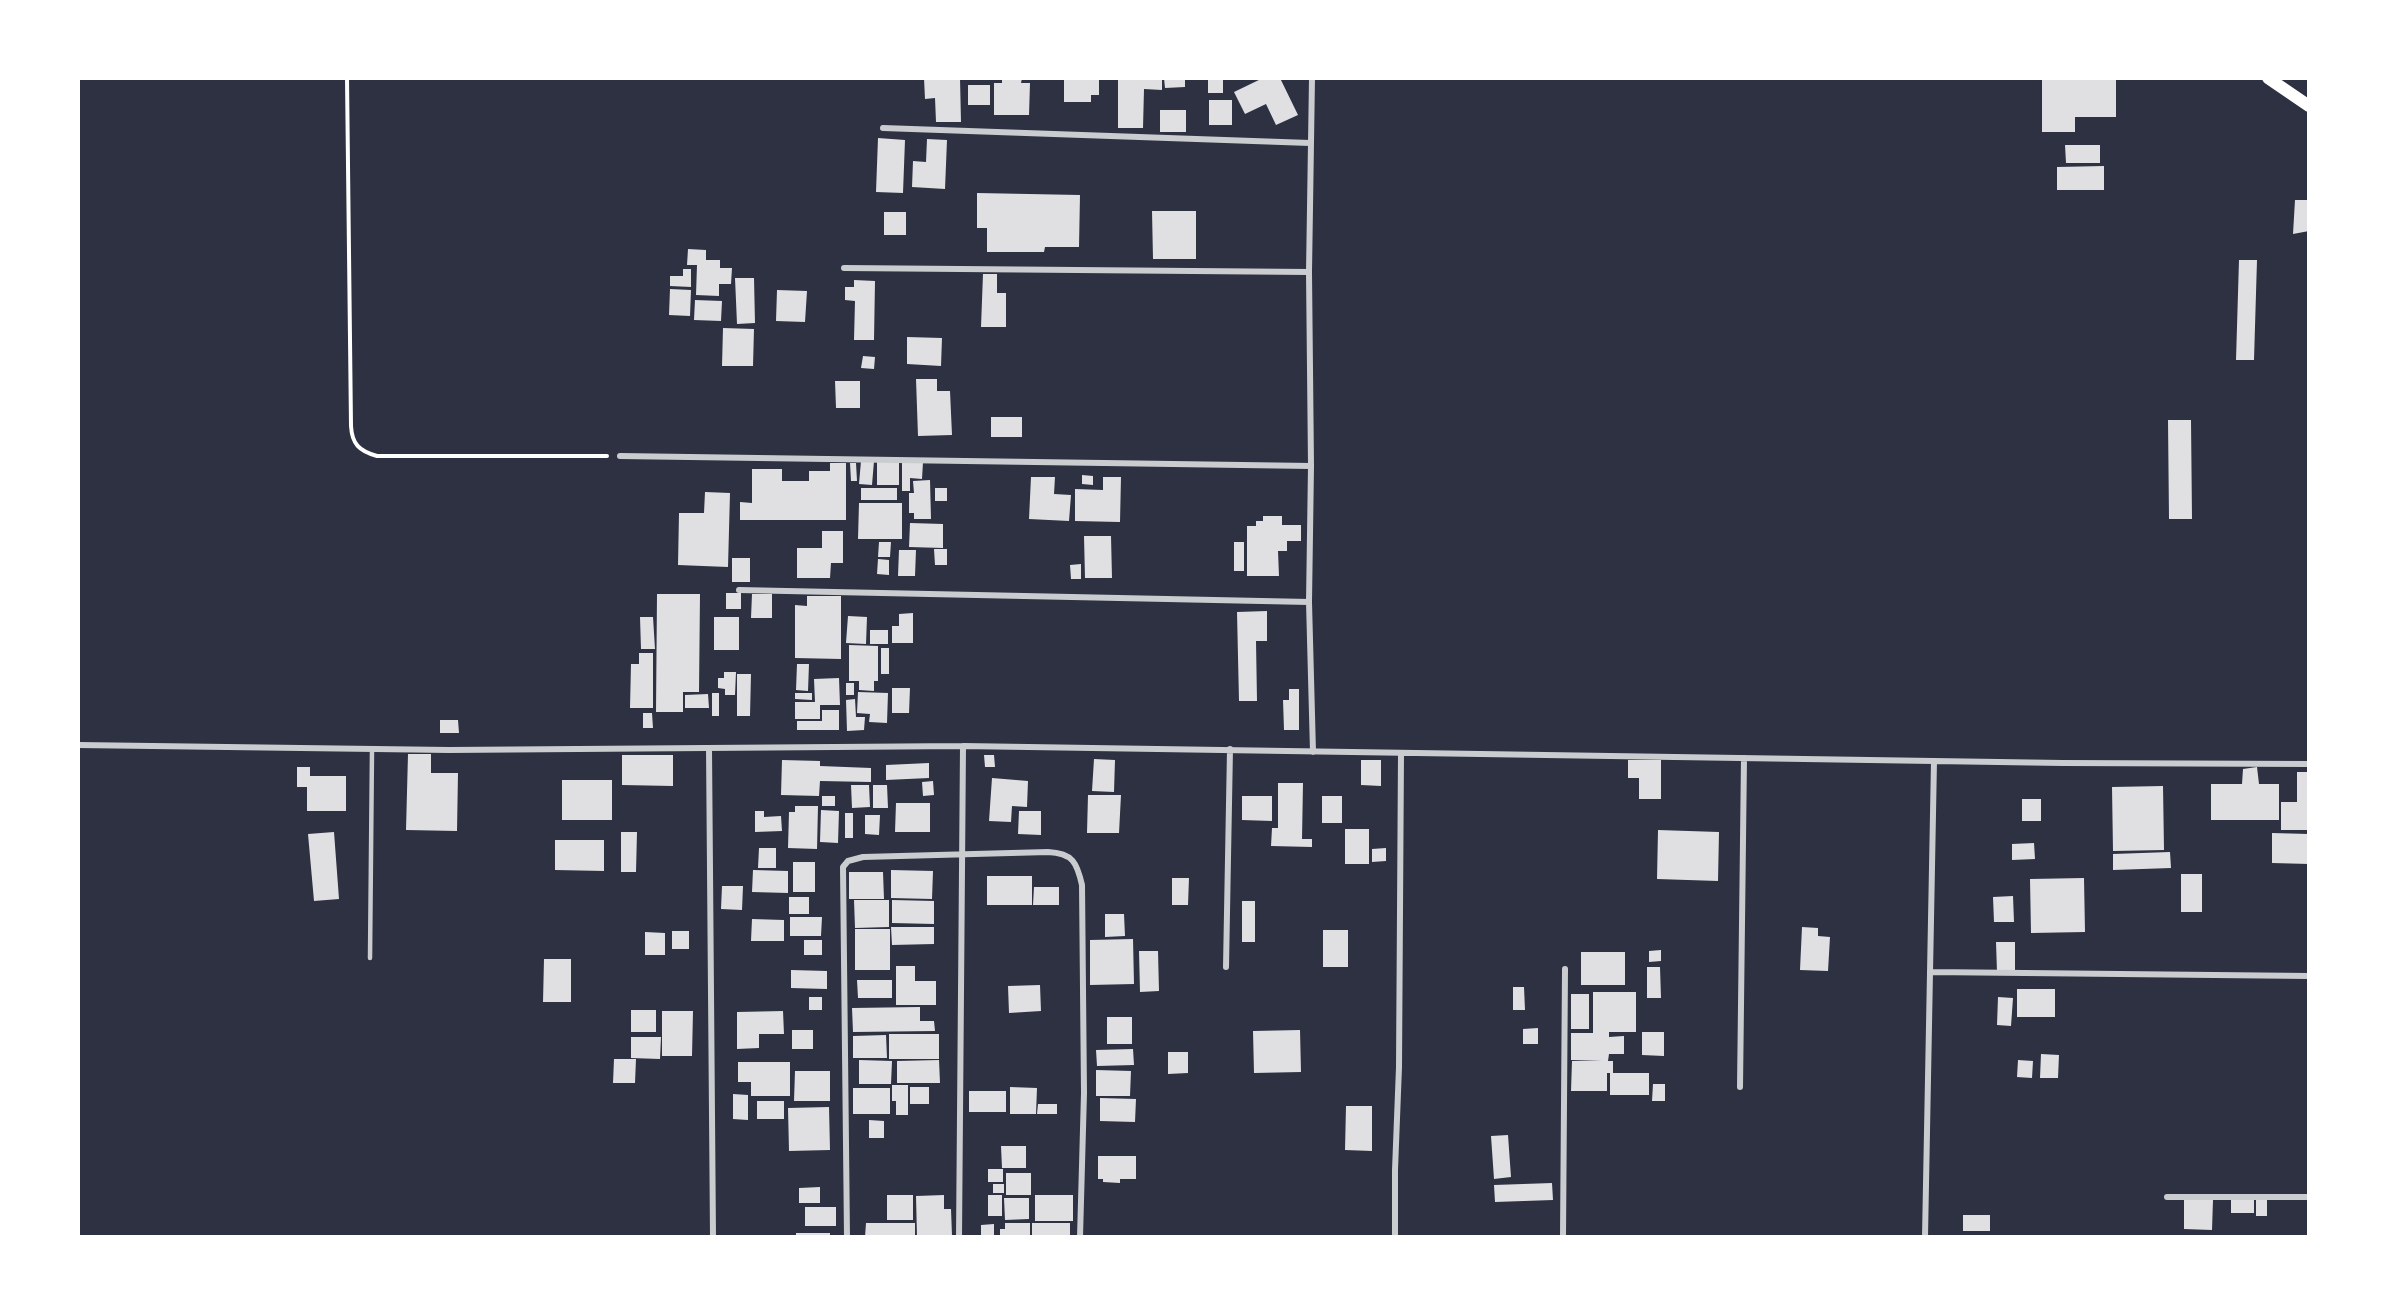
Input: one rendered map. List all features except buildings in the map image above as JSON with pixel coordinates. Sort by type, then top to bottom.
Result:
[{"type":"main road","points":[[2268,78],[2309,106]]},
{"type":"street","points":[[1312,78],[1309,272],[1311,466],[1309,602],[1313,752]]},
{"type":"street","points":[[883,128],[1310,143]]},
{"type":"street","points":[[844,268],[1309,272]]},
{"type":"street","points":[[621,456],[1311,466]]},
{"type":"street","points":[[739,590],[1309,602]]},
{"type":"street","points":[[78,745],[372,749],[963,746],[1934,761],[2309,764]]},
{"type":"street","points":[[958,1237],[963,746]]},
{"type":"street","points":[[709,748],[713,1237]]},
{"type":"street","points":[[1226,968],[1230,749]]},
{"type":"street","points":[[1395,1237],[1399,1066],[1401,753]]},
{"type":"street","points":[[1740,1087],[1744,758]]},
{"type":"street","points":[[1925,1237],[1934,761]]},
{"type":"street","points":[[847,1237],[843,867],[848,861],[863,856],[962,853],[1060,853],[1070,857],[1078,870],[1082,885],[1084,1093],[1080,1237]]},
{"type":"street","points":[[1563,1237],[1565,969]]},
{"type":"street","points":[[1930,972],[2309,976]]},
{"type":"street","points":[[2167,1197],[2309,1197]]},
{"type":"lane","points":[[370,957],[372,749]]},
{"type":"path","points":[[347,78],[351,436],[356,446],[364,453],[377,456],[621,456]]}]
